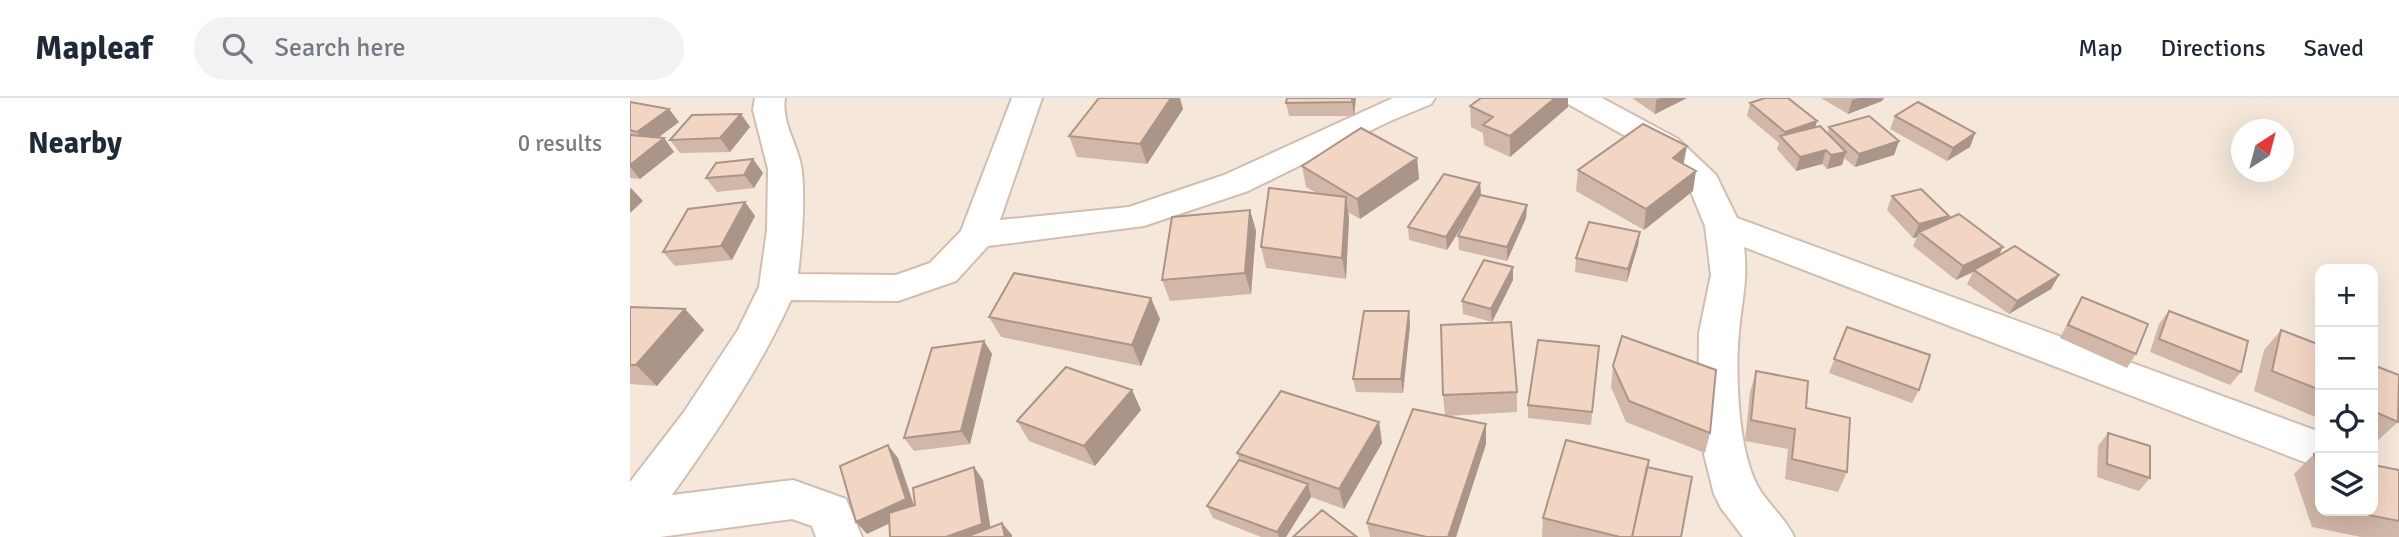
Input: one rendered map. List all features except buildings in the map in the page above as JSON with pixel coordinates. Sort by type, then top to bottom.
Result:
[{"type":"street","points":[[630,519],[699,424],[755,336],[778,287],[785,230],[785,169],[768,110],[770,98]]},
{"type":"street","points":[[778,287],[898,288],[943,272],[977,236],[1027,98]]},
{"type":"street","points":[[977,236],[1023,228],[1132,218],[1236,183],[1377,115],[1420,98]]},
{"type":"street","points":[[1579,98],[1667,146],[1704,183],[1723,226],[1729,275],[1718,334],[1719,430],[1737,494],[1771,537]]},
{"type":"street","points":[[1723,226],[2315,448]]},
{"type":"street","points":[[630,519],[793,499],[830,513],[839,537]]},
{"type":"shaded area","points":[[630,98],[2399,98],[2399,537],[630,537]]}]
